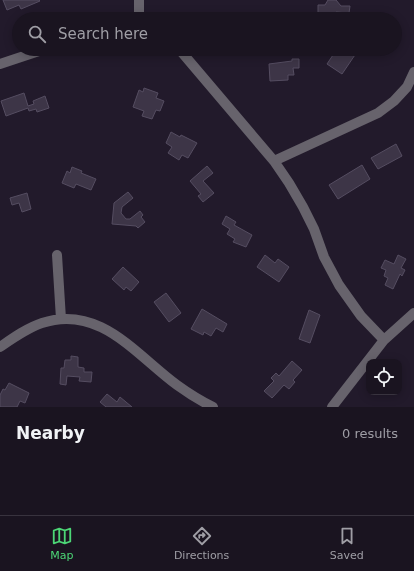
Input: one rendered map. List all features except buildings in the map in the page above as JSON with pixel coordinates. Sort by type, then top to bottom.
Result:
[{"type":"street","points":[[139,0],[139,12]]},
{"type":"street","points":[[0,64],[23,56]]},
{"type":"street","points":[[185,56],[274,161],[303,207],[314,229],[324,257],[339,286],[361,316],[384,340]]},
{"type":"street","points":[[274,161],[378,113],[394,101],[407,87],[414,72]]},
{"type":"street","points":[[57,255],[61,319]]},
{"type":"street","points":[[332,407],[384,340],[414,313]]},
{"type":"street","points":[[0,347],[21,333],[42,323],[61,319],[83,321],[104,327],[176,384],[213,407]]}]
